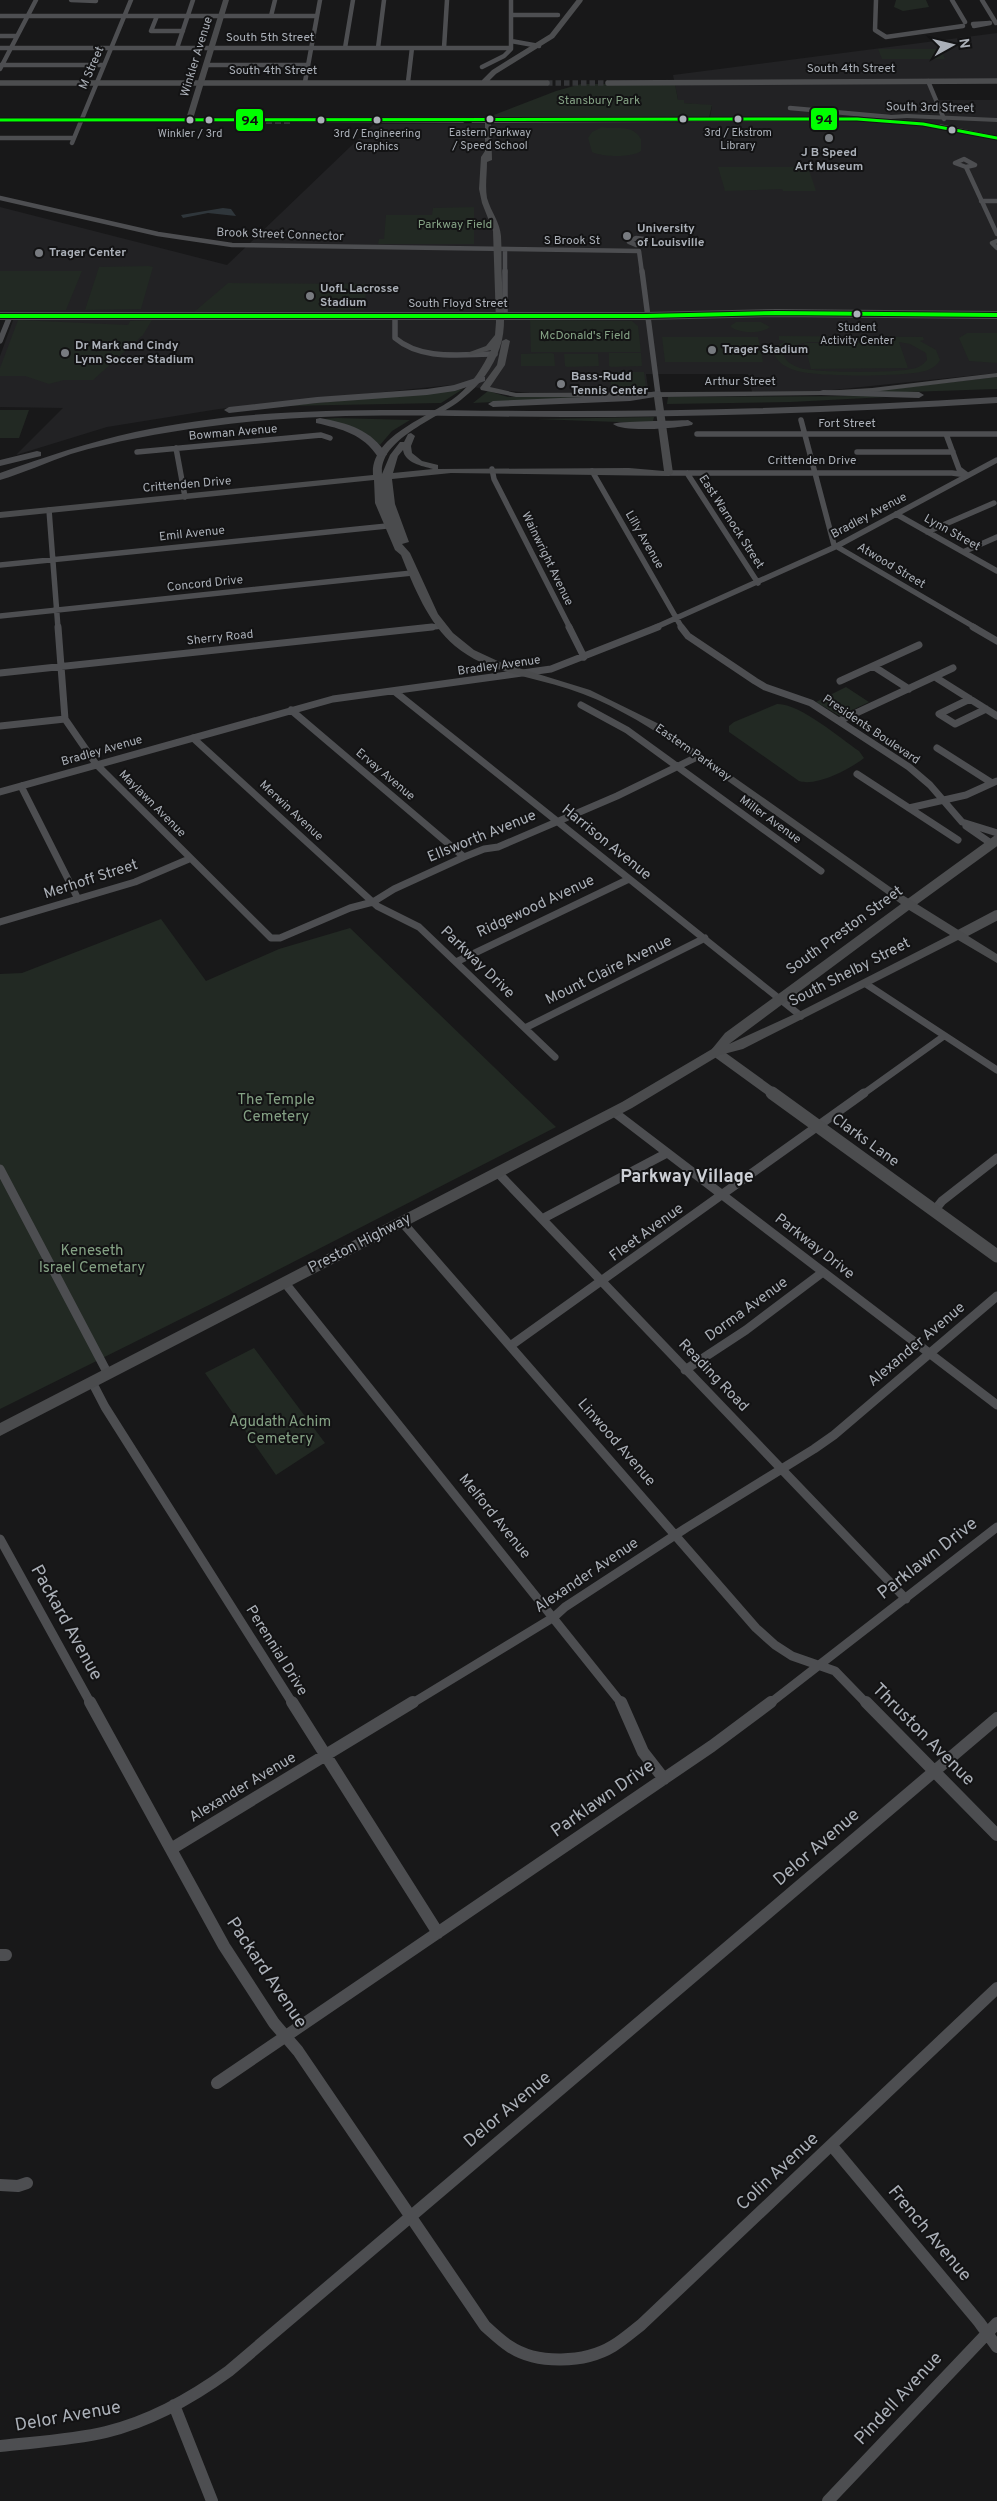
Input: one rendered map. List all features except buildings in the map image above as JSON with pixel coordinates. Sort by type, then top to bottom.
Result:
[{"type":"highway","points":[[221,415],[226,411],[266,405],[446,391],[485,383]]},
{"type":"highway","points":[[823,393],[925,394],[938,396]]},
{"type":"highway","points":[[0,477],[81,444],[144,426],[221,415],[300,410],[422,411],[434,417],[465,413],[678,411],[849,404],[997,393]]},
{"type":"highway","points":[[465,413],[484,406],[630,398],[658,394]]},
{"type":"highway","points":[[465,413],[662,425],[997,400]]},
{"type":"highway","points":[[484,406],[642,411]]},
{"type":"highway","points":[[0,463],[81,444],[164,429],[255,418],[314,415],[406,415],[422,411]]},
{"type":"highway","points":[[678,411],[800,416]]},
{"type":"highway","points":[[255,418],[308,419],[334,424],[370,438],[382,455]]},
{"type":"highway","points":[[0,469],[37,454]]},
{"type":"main road","name":"Winkler Avenue","points":[[189,120],[226,0]]},
{"type":"main road","points":[[484,82],[494,72],[539,46],[552,36],[580,0]]},
{"type":"main road","name":"South 4th Street","points":[[608,82],[997,82]]},
{"type":"main road","name":"South 4th Street","points":[[0,83],[547,83]]},
{"type":"main road","points":[[901,122],[901,118],[910,116]]},
{"type":"main road","name":"South 3rd Street","points":[[472,121],[857,119],[910,116],[997,120]]},
{"type":"main road","points":[[857,119],[941,126],[997,138]]},
{"type":"main road","points":[[0,120],[266,121]]},
{"type":"main road","points":[[290,121],[463,121]]},
{"type":"main road","name":"Eastern Parkway","points":[[488,121],[488,152],[484,157],[484,197],[501,238],[501,327],[495,354],[485,383],[400,433],[382,455],[376,477],[407,550],[405,553],[412,573],[429,606],[451,636],[471,652],[614,704],[659,729],[908,904],[997,959]]},
{"type":"main road","name":"South Floyd Street","points":[[0,316],[646,316],[766,312],[775,316],[997,317]]},
{"type":"main road","points":[[471,354],[489,348],[501,327]]},
{"type":"main road","name":"Eastern Parkway","points":[[405,553],[400,550],[387,526],[384,498],[392,457],[411,436],[485,383],[501,365],[506,344],[501,327]]},
{"type":"main road","name":"Arthur Street","points":[[485,383],[516,395],[823,393],[872,390],[997,375]]},
{"type":"main road","points":[[658,394],[669,473]]},
{"type":"main road","points":[[411,436],[407,449],[412,459],[423,464],[451,470]]},
{"type":"main road","points":[[629,471],[653,462],[666,450]]},
{"type":"main road","name":"Crittenden Drive","points":[[387,477],[451,470],[669,473]]},
{"type":"main road","name":"Crittenden Drive","points":[[0,515],[376,477],[492,471]]},
{"type":"main road","name":"Crittenden Drive","points":[[593,472],[629,471],[657,473]]},
{"type":"main road","points":[[323,483],[363,486],[384,498],[397,483],[416,476]]},
{"type":"main road","name":"South Preston Street","points":[[716,1052],[728,1036],[994,842]]},
{"type":"main road","name":"South Shelby Street","points":[[716,1052],[739,1046],[801,1016],[997,915]]},
{"type":"main road","name":"Preston Highway","points":[[0,1430],[614,1112],[716,1052]]},
{"type":"main road","name":"Clarks Lane","points":[[716,1052],[997,1256]]},
{"type":"street","points":[[36,0],[1,66],[104,65]]},
{"type":"street","points":[[71,0],[97,0],[89,16]]},
{"type":"street","name":"M Street","points":[[0,138],[72,141],[131,0]]},
{"type":"street","points":[[177,48],[193,0]]},
{"type":"street","points":[[271,16],[275,0]]},
{"type":"street","points":[[305,82],[320,0]]},
{"type":"street","points":[[345,48],[353,0]]},
{"type":"street","points":[[378,48],[384,0]]},
{"type":"street","points":[[444,48],[447,0]]},
{"type":"street","points":[[482,67],[504,56],[511,48],[511,0]]},
{"type":"street","points":[[876,0],[876,30],[886,37],[964,24],[997,23]]},
{"type":"street","points":[[952,0],[964,24]]},
{"type":"street","points":[[982,0],[997,23]]},
{"type":"street","points":[[511,15],[558,15]]},
{"type":"street","points":[[0,16],[317,16]]},
{"type":"street","points":[[157,16],[152,32],[183,31]]},
{"type":"street","points":[[0,36],[16,36]]},
{"type":"street","points":[[511,41],[539,46]]},
{"type":"street","name":"South 5th Street","points":[[0,48],[511,48]]},
{"type":"street","points":[[408,82],[412,48]]},
{"type":"street","points":[[206,65],[308,65]]},
{"type":"street","points":[[928,82],[944,119]]},
{"type":"street","points":[[790,108],[890,117]]},
{"type":"street","points":[[966,167],[997,234]]},
{"type":"street","name":"Brook Street Connector","points":[[0,198],[133,229],[185,239],[232,245],[504,250]]},
{"type":"street","points":[[982,202],[997,202]]},
{"type":"street","points":[[82,216],[92,210]]},
{"type":"street","points":[[997,241],[992,244],[997,248]]},
{"type":"street","name":"S Brook St","points":[[504,250],[639,248],[646,316]]},
{"type":"street","points":[[504,250],[505,315]]},
{"type":"street","points":[[395,315],[394,335],[405,346],[428,353],[495,354]]},
{"type":"street","points":[[0,341],[10,316]]},
{"type":"street","points":[[646,316],[658,394]]},
{"type":"street","name":"Atwood Street","points":[[800,416],[830,536],[836,546],[997,641]]},
{"type":"street","name":"Fort Street","points":[[697,434],[997,434]]},
{"type":"street","points":[[946,434],[959,469],[967,476]]},
{"type":"street","name":"Bowman Avenue","points":[[137,452],[321,435],[330,438]]},
{"type":"street","points":[[176,448],[185,497]]},
{"type":"street","points":[[857,452],[953,452]]},
{"type":"street","name":"Bradley Avenue","points":[[0,792],[332,699],[550,670],[676,620],[758,583],[836,546],[997,460]]},
{"type":"street","name":"Wainwright Avenue","points":[[492,471],[584,657]]},
{"type":"street","name":"Lilly Avenue","points":[[593,472],[676,620]]},
{"type":"street","name":"Crittenden Drive","points":[[669,473],[952,473],[967,476]]},
{"type":"street","name":"East Warnock Street","points":[[686,473],[758,583]]},
{"type":"street","points":[[927,532],[994,503]]},
{"type":"street","name":"Maylawn Avenue","points":[[49,510],[55,611],[65,719],[96,764],[189,858],[274,939]]},
{"type":"street","name":"Lynn Street","points":[[896,514],[997,571]]},
{"type":"street","name":"Emil Avenue","points":[[0,565],[387,526]]},
{"type":"street","points":[[963,552],[997,537]]},
{"type":"street","name":"Concord Drive","points":[[0,616],[412,573]]},
{"type":"street","name":"Presidents Boulevard","points":[[676,620],[688,636],[760,684],[811,704],[919,776],[962,822],[994,842]]},
{"type":"street","name":"Sherry Road","points":[[0,673],[443,626]]},
{"type":"street","points":[[840,681],[920,645]]},
{"type":"street","points":[[873,666],[909,689]]},
{"type":"street","points":[[839,721],[954,668]]},
{"type":"street","points":[[935,677],[997,716]]},
{"type":"street","name":"Harrison Avenue","points":[[394,691],[801,1016]]},
{"type":"street","points":[[970,699],[939,714],[955,724],[986,709]]},
{"type":"street","name":"Miller Avenue","points":[[581,705],[627,730],[820,871]]},
{"type":"street","name":"Ervay Avenue","points":[[291,710],[464,857]]},
{"type":"street","points":[[0,726],[65,719]]},
{"type":"street","name":"Merwin Avenue","points":[[193,738],[373,902]]},
{"type":"street","points":[[937,748],[995,782]]},
{"type":"street","name":"Ellsworth Avenue","points":[[274,939],[350,908],[373,902],[394,889],[464,857],[484,849],[498,847],[699,756]]},
{"type":"street","points":[[858,774],[958,840]]},
{"type":"street","points":[[909,808],[966,794],[995,782]]},
{"type":"street","points":[[21,786],[78,899]]},
{"type":"street","points":[[962,822],[997,833]]},
{"type":"street","name":"Merhoff Street","points":[[0,922],[136,882],[189,858]]},
{"type":"street","name":"Ridgewood Avenue","points":[[456,962],[629,879]]},
{"type":"street","name":"Parkway Drive","points":[[373,902],[391,915],[419,926],[555,1057]]},
{"type":"street","name":"Mount Claire Avenue","points":[[525,1028],[705,938]]},
{"type":"street","points":[[866,984],[997,1070]]},
{"type":"street","name":"Fleet Avenue","points":[[510,1346],[724,1195],[810,1130],[818,1127],[944,1036]]},
{"type":"street","name":"Parkway Drive","points":[[614,1112],[997,1405]]},
{"type":"street","points":[[542,1219],[667,1153]]},
{"type":"street","points":[[934,1211],[942,1201],[997,1158]]},
{"type":"street","points":[[0,1169],[108,1374]]},
{"type":"street","name":"Reading Road","points":[[498,1173],[906,1599]]},
{"type":"street","name":"Linwood Avenue","points":[[402,1222],[766,1638],[800,1662],[819,1667]]},
{"type":"street","name":"Dorma Avenue","points":[[685,1370],[746,1330],[823,1272]]},
{"type":"street","name":"Melford Avenue","points":[[285,1283],[620,1700],[644,1755],[652,1769],[664,1779]]},
{"type":"street","name":"Alexander Avenue","points":[[171,1849],[554,1617],[565,1606],[834,1435],[997,1296]]},
{"type":"street","name":"Perennial Drive","points":[[92,1382],[105,1407],[438,1933]]},
{"type":"street","name":"Parklawn Drive","points":[[217,2083],[664,1779],[819,1667],[997,1527]]},
{"type":"street","name":"Packard Avenue","points":[[0,1540],[224,1946],[274,2023],[298,2051],[411,2214],[475,2313],[497,2337],[510,2347],[538,2357],[570,2360]]},
{"type":"street","name":"Thruston Avenue","points":[[819,1667],[835,1671],[997,1835]]},
{"type":"street","name":"Delor Avenue","points":[[0,2446],[84,2436],[120,2429],[150,2418],[206,2389],[997,1718]]},
{"type":"street","name":"Colin Avenue","points":[[570,2360],[590,2356],[607,2349],[640,2325],[832,2146],[997,1988]]},
{"type":"street","name":"French Avenue","points":[[832,2146],[997,2347]]},
{"type":"street","points":[[0,2185],[18,2186],[27,2183]]},
{"type":"street","name":"Pindell Avenue","points":[[828,2501],[997,2323]]},
{"type":"street","points":[[174,2405],[212,2501]]},
{"type":"shaded area","name":"University of Louisville","points":[[997,33],[997,79],[926,79],[935,100],[997,100],[997,373],[813,392],[752,392],[748,374],[646,374],[648,388],[639,392],[530,393],[451,385],[219,409],[107,427],[16,455],[63,408],[0,407],[0,356],[16,312],[0,312],[0,207],[227,265],[374,124],[709,122],[712,106],[684,103],[678,100],[673,75]]},
{"type":"shaded area","points":[[223,208],[231,209],[236,216],[208,213],[183,218],[181,215]]},
{"type":"green space","points":[[896,0],[926,0],[929,7],[903,11],[894,7]]},
{"type":"green space","points":[[878,49],[941,49],[945,59],[882,59]]},
{"type":"green space","name":"Stansbury Park","points":[[581,84],[675,84],[678,100],[684,100],[684,103],[712,105],[709,118],[486,118],[556,91]]},
{"type":"green space","points":[[602,127],[624,128],[633,131],[641,139],[641,151],[631,155],[617,156],[592,152],[588,138],[592,132]]},
{"type":"green space","points":[[718,167],[808,167],[816,191],[783,191],[782,189],[725,191]]},
{"type":"green space","name":"Parkway Field","points":[[474,207],[474,244],[378,244],[379,239],[384,239],[386,215],[432,215],[433,208]]},
{"type":"green space","points":[[99,267],[153,267],[141,309],[85,310]]},
{"type":"green space","points":[[0,271],[82,271],[66,310],[0,310]]},
{"type":"green space","name":"UofL Lacrosse Stadium","points":[[228,283],[367,284],[364,310],[194,312]]},
{"type":"green space","name":"Dr Mark and Cindy Lynn Soccer Stadium","points":[[18,320],[128,325],[130,321],[152,320],[143,335],[93,380],[64,380],[49,384],[25,376],[0,376],[0,368]]},
{"type":"green space","name":"McDonald's Field","points":[[530,320],[632,321],[638,326],[641,352],[531,352]]},
{"type":"green space","points":[[736,322],[761,322],[770,327],[756,332],[744,332],[730,326]]},
{"type":"green space","points":[[967,333],[997,333],[997,363],[969,361],[959,338]]},
{"type":"green space","points":[[779,336],[923,337],[924,340],[920,341],[936,350],[940,360],[932,368],[914,373],[861,376],[808,373],[797,371],[777,360],[774,353],[776,347],[785,341],[779,340]],"holes":[[[807,342],[899,342],[910,344],[926,353],[927,360],[914,369],[856,372],[809,370],[792,364],[783,354],[786,348]]]},
{"type":"green space","name":"Trager Stadium","points":[[662,337],[758,337],[763,362],[665,362]]},
{"type":"green space","points":[[899,342],[908,368],[811,369],[804,343]]},
{"type":"green space","points":[[609,353],[641,353],[642,366],[611,367],[609,366]]},
{"type":"green space","points":[[521,354],[554,354],[555,366],[521,366]]},
{"type":"green space","points":[[564,354],[598,354],[599,366],[567,367],[565,366]]},
{"type":"green space","points":[[613,372],[644,372],[646,387],[611,387],[610,374]]},
{"type":"green space","points":[[997,377],[997,389],[848,394]]},
{"type":"green space","points":[[463,389],[441,403],[282,406],[453,391]]},
{"type":"green space","points":[[488,391],[508,397],[608,397],[473,403]]},
{"type":"green space","points":[[668,397],[886,397],[791,402],[667,404]]},
{"type":"green space","points":[[0,410],[29,410],[19,438],[0,438]]},
{"type":"green space","points":[[654,417],[653,421],[645,423],[536,419]]},
{"type":"green space","points":[[322,419],[410,420],[392,431],[380,445],[368,435]]},
{"type":"green space","points":[[846,687],[869,702],[840,716],[816,702]]},
{"type":"green space","points":[[777,704],[786,705],[808,715],[859,751],[864,758],[833,776],[814,781],[799,781],[729,732],[729,726],[734,722]]},
{"type":"green space","name":"The Temple Cemetery","points":[[161,919],[206,981],[279,949],[350,928],[556,1127],[227,1296],[0,1409],[0,974],[22,973]]},
{"type":"green space","name":"Agudath Achim Cemetery","points":[[254,1348],[325,1443],[276,1475],[205,1373]]},
{"type":"tunnel","points":[[547,83],[608,83]]},
{"type":"tunnel","points":[[266,121],[290,121]]},
{"type":"transit line","name":"94","points":[[0,120],[857,119],[923,124],[997,138]]},
{"type":"transit line","name":"94","points":[[0,316],[646,316],[776,313],[997,315]]},
{"type":"place","name":"Eastern Parkway / Speed School","points":[[490,119]]},
{"type":"place","name":"3rd / Ekstrom Library","points":[[738,119]]},
{"type":"place","name":"Winkler / 3rd","points":[[190,120]]},
{"type":"place","name":"3rd / Engineering Graphics","points":[[377,120]]},
{"type":"place","name":"J B Speed Art Museum","points":[[829,138]]},
{"type":"place","name":"University of Louisville","points":[[627,236]]},
{"type":"place","name":"Trager Center","points":[[39,253]]},
{"type":"place","name":"UofL Lacrosse Stadium","points":[[310,296]]},
{"type":"place","name":"Student Activity Center","points":[[857,314]]},
{"type":"place","name":"Trager Stadium","points":[[712,350]]},
{"type":"place","name":"Dr Mark and Cindy Lynn Soccer Stadium","points":[[65,353]]},
{"type":"place","name":"Bass-Rudd Tennis Center","points":[[561,384]]},
{"type":"district","name":"Parkway Village","points":[[687,1177]]},
{"type":"park label","name":"Keneseth Israel Cemetary","points":[[92,1260]]}]
